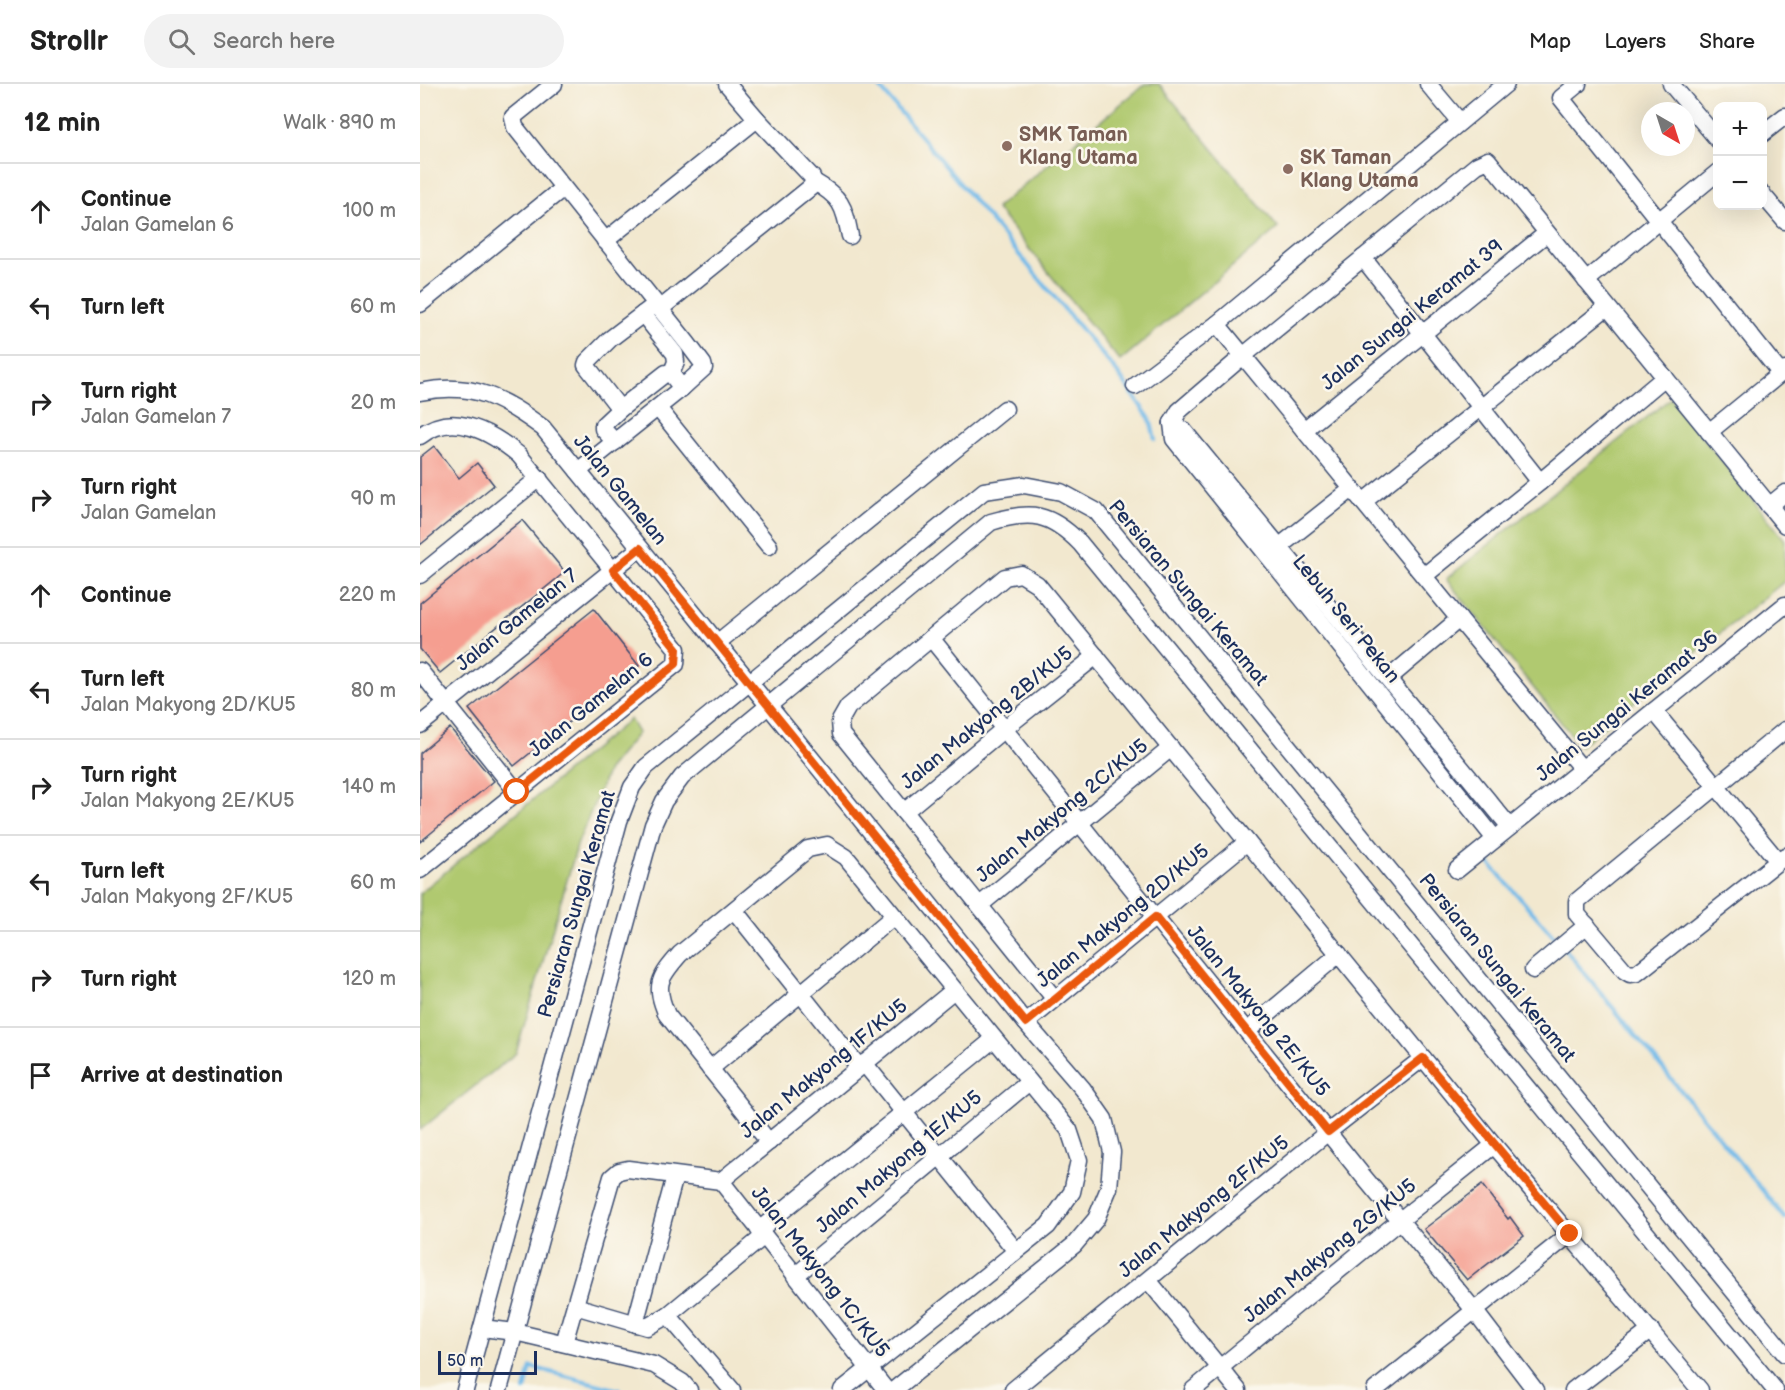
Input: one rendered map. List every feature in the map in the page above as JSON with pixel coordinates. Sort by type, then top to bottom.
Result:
[{"type":"street","points":[[554,84],[513,117],[513,122],[606,241],[681,349],[703,364],[704,368],[578,471]]},
{"type":"street","points":[[620,409],[586,365],[594,353],[811,187],[813,182],[812,177],[727,84]]},
{"type":"street","points":[[1428,84],[1460,122]]},
{"type":"street","points":[[1135,386],[1217,324],[1506,84]]},
{"type":"street","points":[[1578,84],[1561,98],[1783,372],[1709,432]]},
{"type":"street","points":[[1671,84],[1713,134]]},
{"type":"street","points":[[1767,131],[1785,116]]},
{"type":"street","points":[[606,241],[757,119]]},
{"type":"street","points":[[1510,827],[1280,546],[1184,432],[1172,423],[1179,411],[1477,165],[1488,160],[1785,525]]},
{"type":"street","points":[[1586,280],[1713,176]]},
{"type":"street","points":[[813,182],[830,191],[839,202],[845,211],[850,236]]},
{"type":"street","points":[[420,304],[563,188]]},
{"type":"street","points":[[1767,200],[1785,221]]},
{"type":"street","name":"Jalan Sungai Keramat 39","points":[[1304,430],[1547,232]]},
{"type":"street","points":[[1363,258],[1540,482]]},
{"type":"street","points":[[1280,546],[1357,495],[1481,407],[1607,307]]},
{"type":"street","points":[[1217,324],[1582,769]]},
{"type":"street","points":[[670,374],[681,349]]},
{"type":"street","points":[[615,442],[603,425],[620,409],[666,373],[670,374],[682,388]]},
{"type":"street","points":[[1424,576],[1665,377]]},
{"type":"street","name":"Jalan Gamelan","points":[[422,386],[470,389],[511,404],[543,428],[767,706],[1026,1023],[1083,1089],[1104,1119],[1112,1152],[1110,1188],[1096,1219],[1074,1245],[894,1390]]},
{"type":"street","points":[[657,408],[769,546]]},
{"type":"street","points":[[717,643],[1005,409]]},
{"type":"street","name":"Lebuh Seri Pekan","points":[[1172,423],[1174,440],[1495,839]]},
{"type":"street","points":[[420,436],[427,430],[447,424],[474,427],[498,437],[519,455],[613,570]]},
{"type":"street","points":[[420,575],[538,478]]},
{"type":"street","name":"Persiaran Sungai Keramat","points":[[465,1390],[619,821],[632,787],[646,767],[984,491],[1024,485],[1061,492],[1096,511],[1785,1354]]},
{"type":"street","points":[[1769,506],[1785,493]]},
{"type":"street","points":[[499,1390],[654,825],[664,801],[682,777],[991,522],[1013,516],[1042,517],[1064,527],[1080,543],[1775,1390]]},
{"type":"street","name":"Jalan Gamelan 7","points":[[420,725],[640,548]]},
{"type":"street","name":"Jalan Gamelan 6","points":[[420,870],[676,664],[677,649],[613,570]]},
{"type":"street","points":[[1054,998],[841,734],[840,721],[848,707],[1005,577],[1021,574],[1037,584],[1494,1145],[1700,1390]]},
{"type":"street","name":"Jalan Sungai Keramat 36","points":[[1457,870],[1785,605]]},
{"type":"street","points":[[1389,678],[1459,619]]},
{"type":"street","name":"Jalan Makyong 2E/KU5","points":[[931,638],[1399,1221],[1474,1310],[1535,1390]]},
{"type":"street","name":"Jalan Makyong 2B/KU5","points":[[904,812],[1096,656]]},
{"type":"street","points":[[420,671],[517,792]]},
{"type":"street","points":[[1654,711],[1716,786],[1781,858],[1637,973],[1630,974],[1577,914],[1577,901],[1716,786],[1785,730]]},
{"type":"street","name":"Jalan Makyong 2C/KU5","points":[[980,905],[1171,748]]},
{"type":"street","name":"Jalan Makyong 2D/KU5","points":[[1026,1023],[1247,842]]},
{"type":"street","points":[[769,1142],[667,1016],[658,994],[665,972],[681,954],[808,849],[827,845],[846,857],[1069,1130],[1079,1160],[1072,1192],[1048,1226],[842,1390]]},
{"type":"street","points":[[734,910],[1016,1251]]},
{"type":"street","points":[[710,1069],[894,916]]},
{"type":"street","points":[[1533,970],[1587,925]]},
{"type":"street","points":[[1247,1031],[1339,954]]},
{"type":"street","name":"Jalan Makyong 1F/KU5","points":[[720,1181],[954,990]]},
{"type":"street","points":[[575,1306],[647,1327],[668,1315],[762,1233],[994,1039]]},
{"type":"street","name":"Jalan Makyong 2F/KU5","points":[[1013,1390],[1328,1132],[1423,1058]]},
{"type":"street","name":"Jalan Makyong 1E/KU5","points":[[795,1276],[1029,1082]]},
{"type":"street","name":"Jalan Makyong 2G/KU5","points":[[1193,1390],[1494,1145]]},
{"type":"street","points":[[564,1343],[612,1177],[619,1171],[627,1169],[720,1181]]},
{"type":"street","points":[[635,1324],[675,1176]]},
{"type":"street","name":"Jalan Makyong 1C/KU5","points":[[720,1181],[886,1390]]},
{"type":"street","points":[[1375,1390],[1570,1234]]},
{"type":"street","points":[[1148,1280],[1238,1390]]},
{"type":"street","points":[[668,1315],[732,1390]]},
{"type":"street","points":[[482,1328],[515,1332],[654,1365],[682,1382],[689,1390]]},
{"type":"street","points":[[1573,1390],[1651,1330]]},
{"type":"green space","points":[[1145,84],[1159,84],[1278,228],[1120,361],[996,208]]},
{"type":"green space","points":[[1671,398],[1785,540],[1785,581],[1580,746],[1446,579]]},
{"type":"green space","points":[[630,719],[638,733],[608,770],[578,843],[516,1053],[420,1130],[420,893]]},
{"type":"building","points":[[434,446],[459,478],[477,463],[494,485],[420,545],[420,457]]},
{"type":"building","points":[[522,520],[565,572],[440,673],[420,649],[420,603]]},
{"type":"building","points":[[594,609],[639,666],[514,766],[469,709]]},
{"type":"building","points":[[450,728],[494,781],[420,842],[420,753]]},
{"type":"building","points":[[1482,1185],[1524,1236],[1467,1280],[1424,1229]]},
{"type":"waterway","points":[[877,84],[1116,371],[1150,419],[1155,439]]},
{"type":"waterway","points":[[1488,862],[1560,943]]},
{"type":"waterway","points":[[1565,949],[1785,1218]]},
{"type":"waterway","points":[[525,1390],[531,1367],[619,1390]]},
{"type":"place","name":"SMK Taman Klang Utama","points":[[1007,146]]},
{"type":"place","name":"SK Taman Klang Utama","points":[[1288,169]]},
{"type":"route","points":[[517,792],[676,664],[677,649],[613,570],[640,548],[1026,1023],[1155,917],[1328,1132],[1423,1058],[1570,1234]]}]
